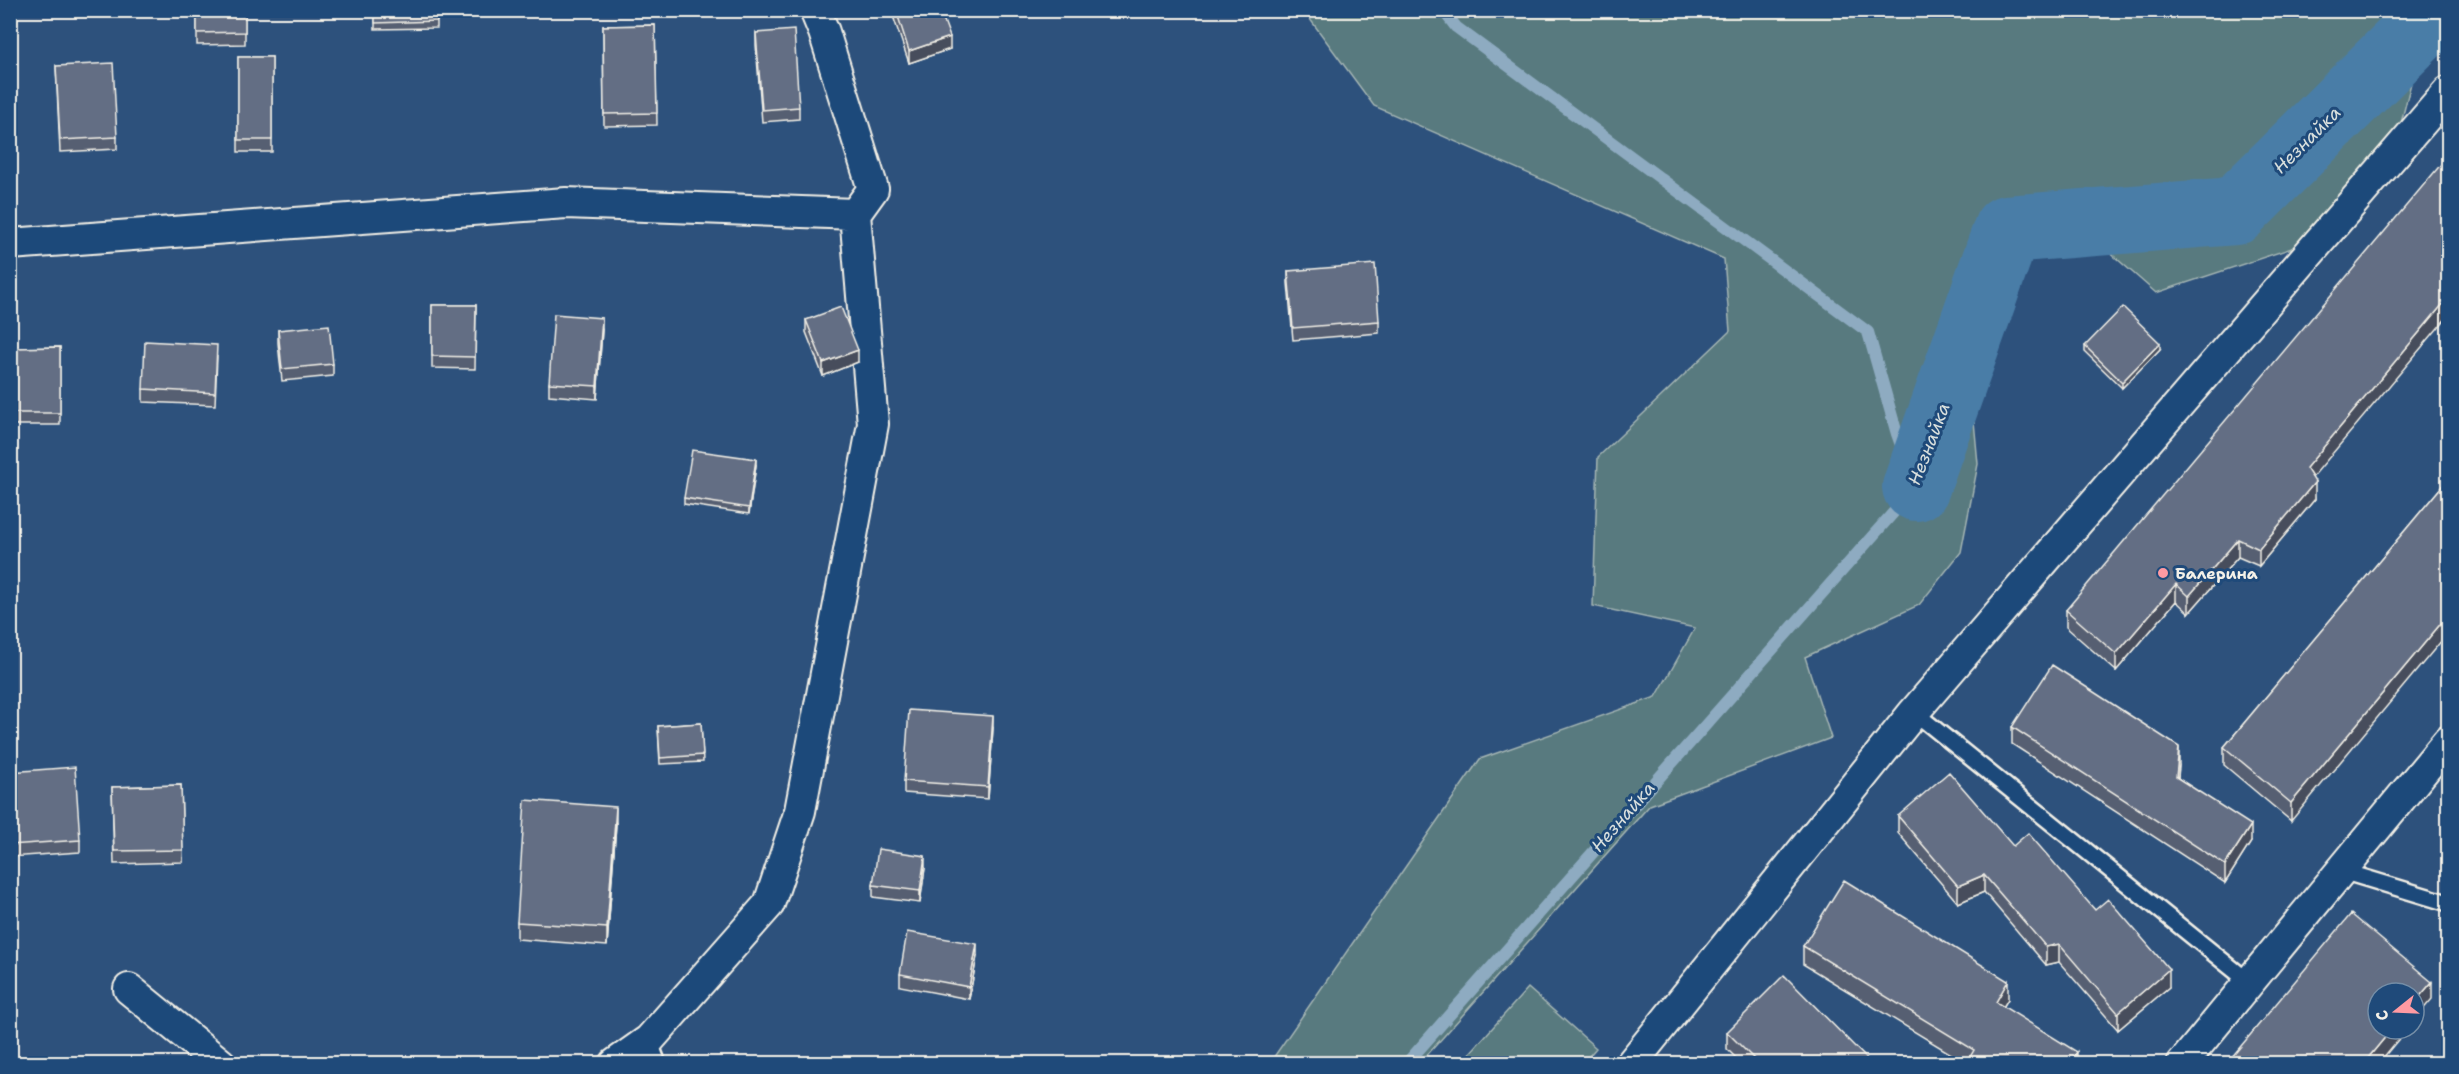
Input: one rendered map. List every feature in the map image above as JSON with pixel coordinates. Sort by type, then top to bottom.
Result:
[{"type":"street","points":[[615,1064],[653,1052],[770,904],[800,812],[873,424],[855,214],[873,189],[815,10]]},
{"type":"street","points":[[1631,1064],[1914,712],[2448,92]]},
{"type":"street","points":[[10,244],[566,203],[855,214]]},
{"type":"street","points":[[2182,1064],[2448,741]]},
{"type":"street","points":[[129,989],[220,1064]]},
{"type":"lane","points":[[1914,712],[2249,982]]},
{"type":"lane","points":[[2342,871],[2448,903]]},
{"type":"green space","points":[[1304,11],[2448,11],[2423,35],[2394,151],[2307,243],[2156,293],[2051,201],[1970,378],[1978,464],[1961,552],[1919,605],[1805,657],[1831,738],[1650,805],[1420,1063],[1269,1064],[1480,759],[1656,697],[1695,628],[1593,606],[1598,457],[1730,331],[1724,259],[1374,106]]},
{"type":"green space","points":[[1528,988],[1596,1048],[1583,1063],[1461,1063]]},
{"type":"building","points":[[197,10],[245,10],[245,32],[197,33]]},
{"type":"building","points":[[375,10],[437,10],[437,21],[375,23]]},
{"type":"building","points":[[896,10],[940,10],[950,37],[909,51]]},
{"type":"building","points":[[655,25],[657,113],[604,114],[603,26]]},
{"type":"building","points":[[794,30],[799,107],[762,110],[756,33]]},
{"type":"building","points":[[238,57],[272,57],[272,140],[238,140]]},
{"type":"building","points":[[113,63],[117,137],[60,140],[56,66]]},
{"type":"building","points":[[2448,156],[2448,298],[2306,468],[2315,482],[2259,549],[2238,539],[2189,596],[2176,584],[2116,654],[2066,610]]},
{"type":"building","points":[[1375,264],[1379,321],[1293,328],[1288,271]]},
{"type":"building","points":[[432,305],[476,305],[475,357],[432,356]]},
{"type":"building","points":[[841,307],[858,350],[823,363],[806,320]]},
{"type":"building","points":[[2123,307],[2160,343],[2122,382],[2085,346]]},
{"type":"building","points":[[554,314],[602,318],[597,386],[549,383]]},
{"type":"building","points":[[329,325],[333,364],[282,369],[278,330]]},
{"type":"building","points":[[145,341],[217,345],[215,393],[143,389]]},
{"type":"building","points":[[60,347],[60,413],[15,413],[15,348]]},
{"type":"building","points":[[692,450],[756,459],[749,508],[684,498]]},
{"type":"building","points":[[2448,479],[2448,615],[2291,803],[2224,747]]},
{"type":"building","points":[[2052,665],[2179,747],[2176,777],[2251,825],[2225,865],[2012,727]]},
{"type":"building","points":[[909,710],[993,716],[988,787],[904,781]]},
{"type":"building","points":[[701,723],[703,755],[660,758],[658,726]]},
{"type":"building","points":[[75,767],[80,840],[10,845],[10,772]]},
{"type":"building","points":[[1949,772],[2013,846],[2028,833],[2095,910],[2108,899],[2169,969],[2118,1013],[2059,944],[2046,947],[1984,875],[1958,886],[1898,816]]},
{"type":"building","points":[[181,785],[183,850],[114,851],[112,787]]},
{"type":"building","points":[[525,800],[616,807],[607,928],[517,922]]},
{"type":"building","points":[[878,849],[925,856],[920,891],[873,885]]},
{"type":"building","points":[[1844,880],[2008,981],[1996,1002],[2077,1052],[2070,1064],[1966,1064],[1974,1050],[1803,946]]},
{"type":"building","points":[[2351,914],[2432,982],[2426,989],[2426,981],[2366,981],[2366,1041],[2382,1041],[2363,1064],[2226,1064]]},
{"type":"building","points":[[907,932],[977,944],[969,987],[900,974]]},
{"type":"building","points":[[1784,975],[1872,1064],[1759,1064],[1727,1032]]},
{"type":"building","points":[[854,1060],[876,1064],[854,1064]]},
{"type":"waterway","name":"Незнайка","points":[[1406,1064],[1916,487],[1897,434],[1868,332],[1456,27],[1443,10]]},
{"type":"waterway","name":"Незнайка","points":[[1916,487],[2007,229],[2235,211],[2438,10]]},
{"type":"place","name":"Балерина","points":[[2163,573]]}]
